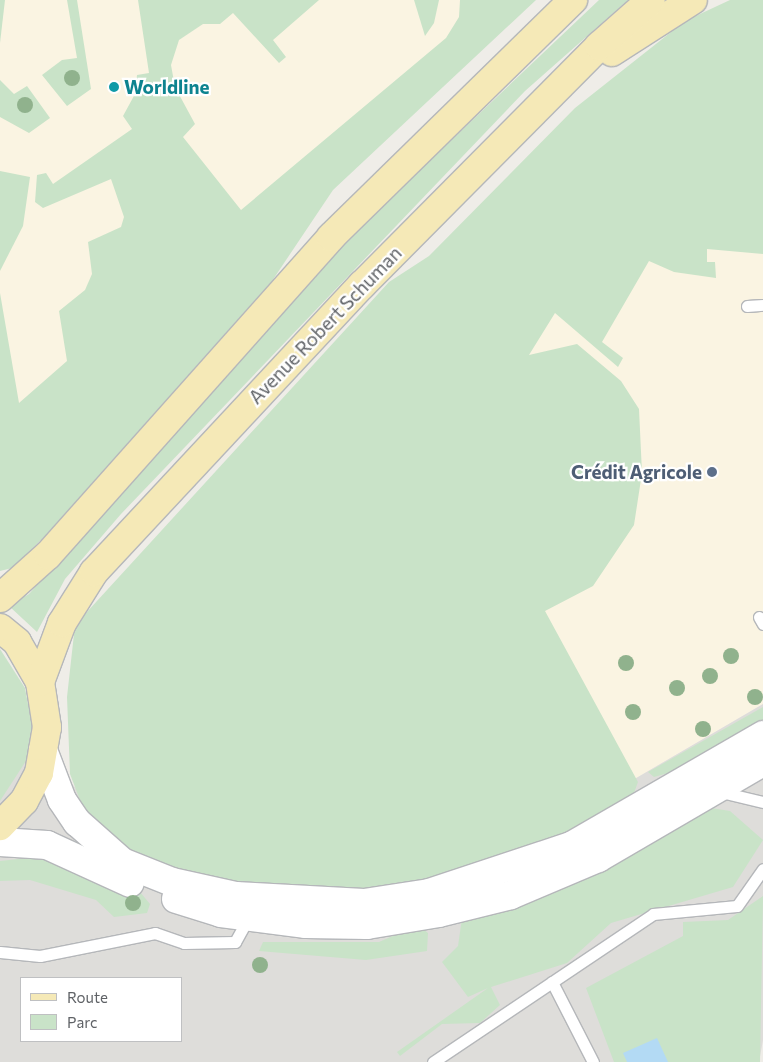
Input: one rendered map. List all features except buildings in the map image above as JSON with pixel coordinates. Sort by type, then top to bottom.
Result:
[{"type":"main road","points":[[0,598],[48,555],[331,237],[574,0]]},
{"type":"main road","name":"Avenue Robert Schuman","points":[[40,682],[62,623],[94,572],[285,364],[520,126],[651,0]]},
{"type":"main road","points":[[520,126],[604,57],[693,0]]},
{"type":"main road","points":[[0,628],[17,642],[40,682],[47,727],[39,772],[24,801],[0,826]]},
{"type":"main road","points":[[43,750],[62,800],[97,844],[122,862],[242,907],[364,903],[408,896],[525,864],[571,846],[763,735]]},
{"type":"main road","points":[[0,842],[47,845],[139,887],[242,907],[367,924],[439,912],[511,895],[598,858],[763,762]]},
{"type":"lane","points":[[747,306],[763,305]]},
{"type":"lane","points":[[715,791],[763,802]]},
{"type":"lane","points":[[408,896],[423,899],[439,912],[442,902],[517,878],[525,864]]},
{"type":"lane","points":[[433,1062],[653,914],[737,906],[763,869]]},
{"type":"lane","points":[[0,952],[40,956],[155,933],[184,943],[235,942],[242,907]]},
{"type":"lane","points":[[552,982],[593,1062]]},
{"type":"shaded area","points":[[0,0],[501,0],[0,526]]},
{"type":"shaded area","points":[[763,21],[763,704],[626,784],[181,577]]},
{"type":"shaded area","points":[[0,701],[100,816],[626,784],[763,704],[763,1040],[759,1062],[0,1062]]},
{"type":"green space","points":[[0,0],[5,0],[0,43]]},
{"type":"green space","points":[[67,0],[77,0],[91,89],[67,106],[42,75],[62,60],[77,58]]},
{"type":"green space","points":[[138,0],[319,0],[273,40],[286,57],[279,63],[233,13],[220,24],[203,24],[179,40],[171,65],[175,87],[195,124],[183,137],[241,210],[446,38],[459,17],[460,0],[536,0],[333,190],[272,281],[44,537],[12,568],[0,571],[0,293],[19,403],[67,361],[59,311],[85,290],[92,274],[88,242],[121,227],[124,217],[111,179],[43,208],[35,202],[37,175],[46,173],[53,184],[132,129],[123,116],[135,94],[137,75],[149,73]]},
{"type":"green space","points":[[414,0],[439,0],[434,23],[425,36]]},
{"type":"green space","points":[[599,0],[628,0],[525,91],[121,514],[65,579],[37,632],[9,606],[29,594],[346,240]]},
{"type":"green space","points":[[730,0],[763,0],[763,254],[707,249],[707,262],[715,262],[716,278],[674,272],[649,261],[602,342],[623,358],[618,367],[555,313],[529,355],[577,344],[621,381],[639,409],[642,473],[634,525],[593,586],[545,611],[638,782],[634,793],[618,808],[547,849],[412,887],[285,895],[166,871],[108,837],[83,808],[70,774],[67,697],[75,625],[389,282],[429,256],[575,108],[685,21]]},
{"type":"green space","points":[[0,80],[14,94],[27,86],[50,118],[29,133],[0,117]]},
{"type":"green space","points":[[0,171],[30,177],[23,226],[0,271]]},
{"type":"green space","points":[[0,649],[25,688],[32,725],[26,761],[0,801]]},
{"type":"green space","points":[[763,707],[763,723],[686,768],[654,777],[648,772]]},
{"type":"green space","points":[[705,807],[730,811],[763,840],[733,887],[611,923],[567,963],[491,987],[500,1005],[480,1023],[442,1024],[400,1056],[397,1052],[488,988],[468,997],[442,962],[458,946],[462,918]]},
{"type":"green space","points":[[27,858],[70,862],[140,892],[150,904],[147,913],[114,917],[96,900],[30,880],[0,881],[0,861]]},
{"type":"green space","points":[[763,896],[760,1062],[614,1062],[586,988],[683,936],[683,922],[728,920]]},
{"type":"green space","points":[[418,925],[428,933],[427,951],[366,960],[259,951],[263,942],[379,942]]},
{"type":"water","points":[[657,1038],[668,1062],[627,1062],[623,1053]]},
{"type":"place","name":"Worldline","points":[[114,87]]},
{"type":"place","name":"Crédit Agricole","points":[[712,472]]}]
